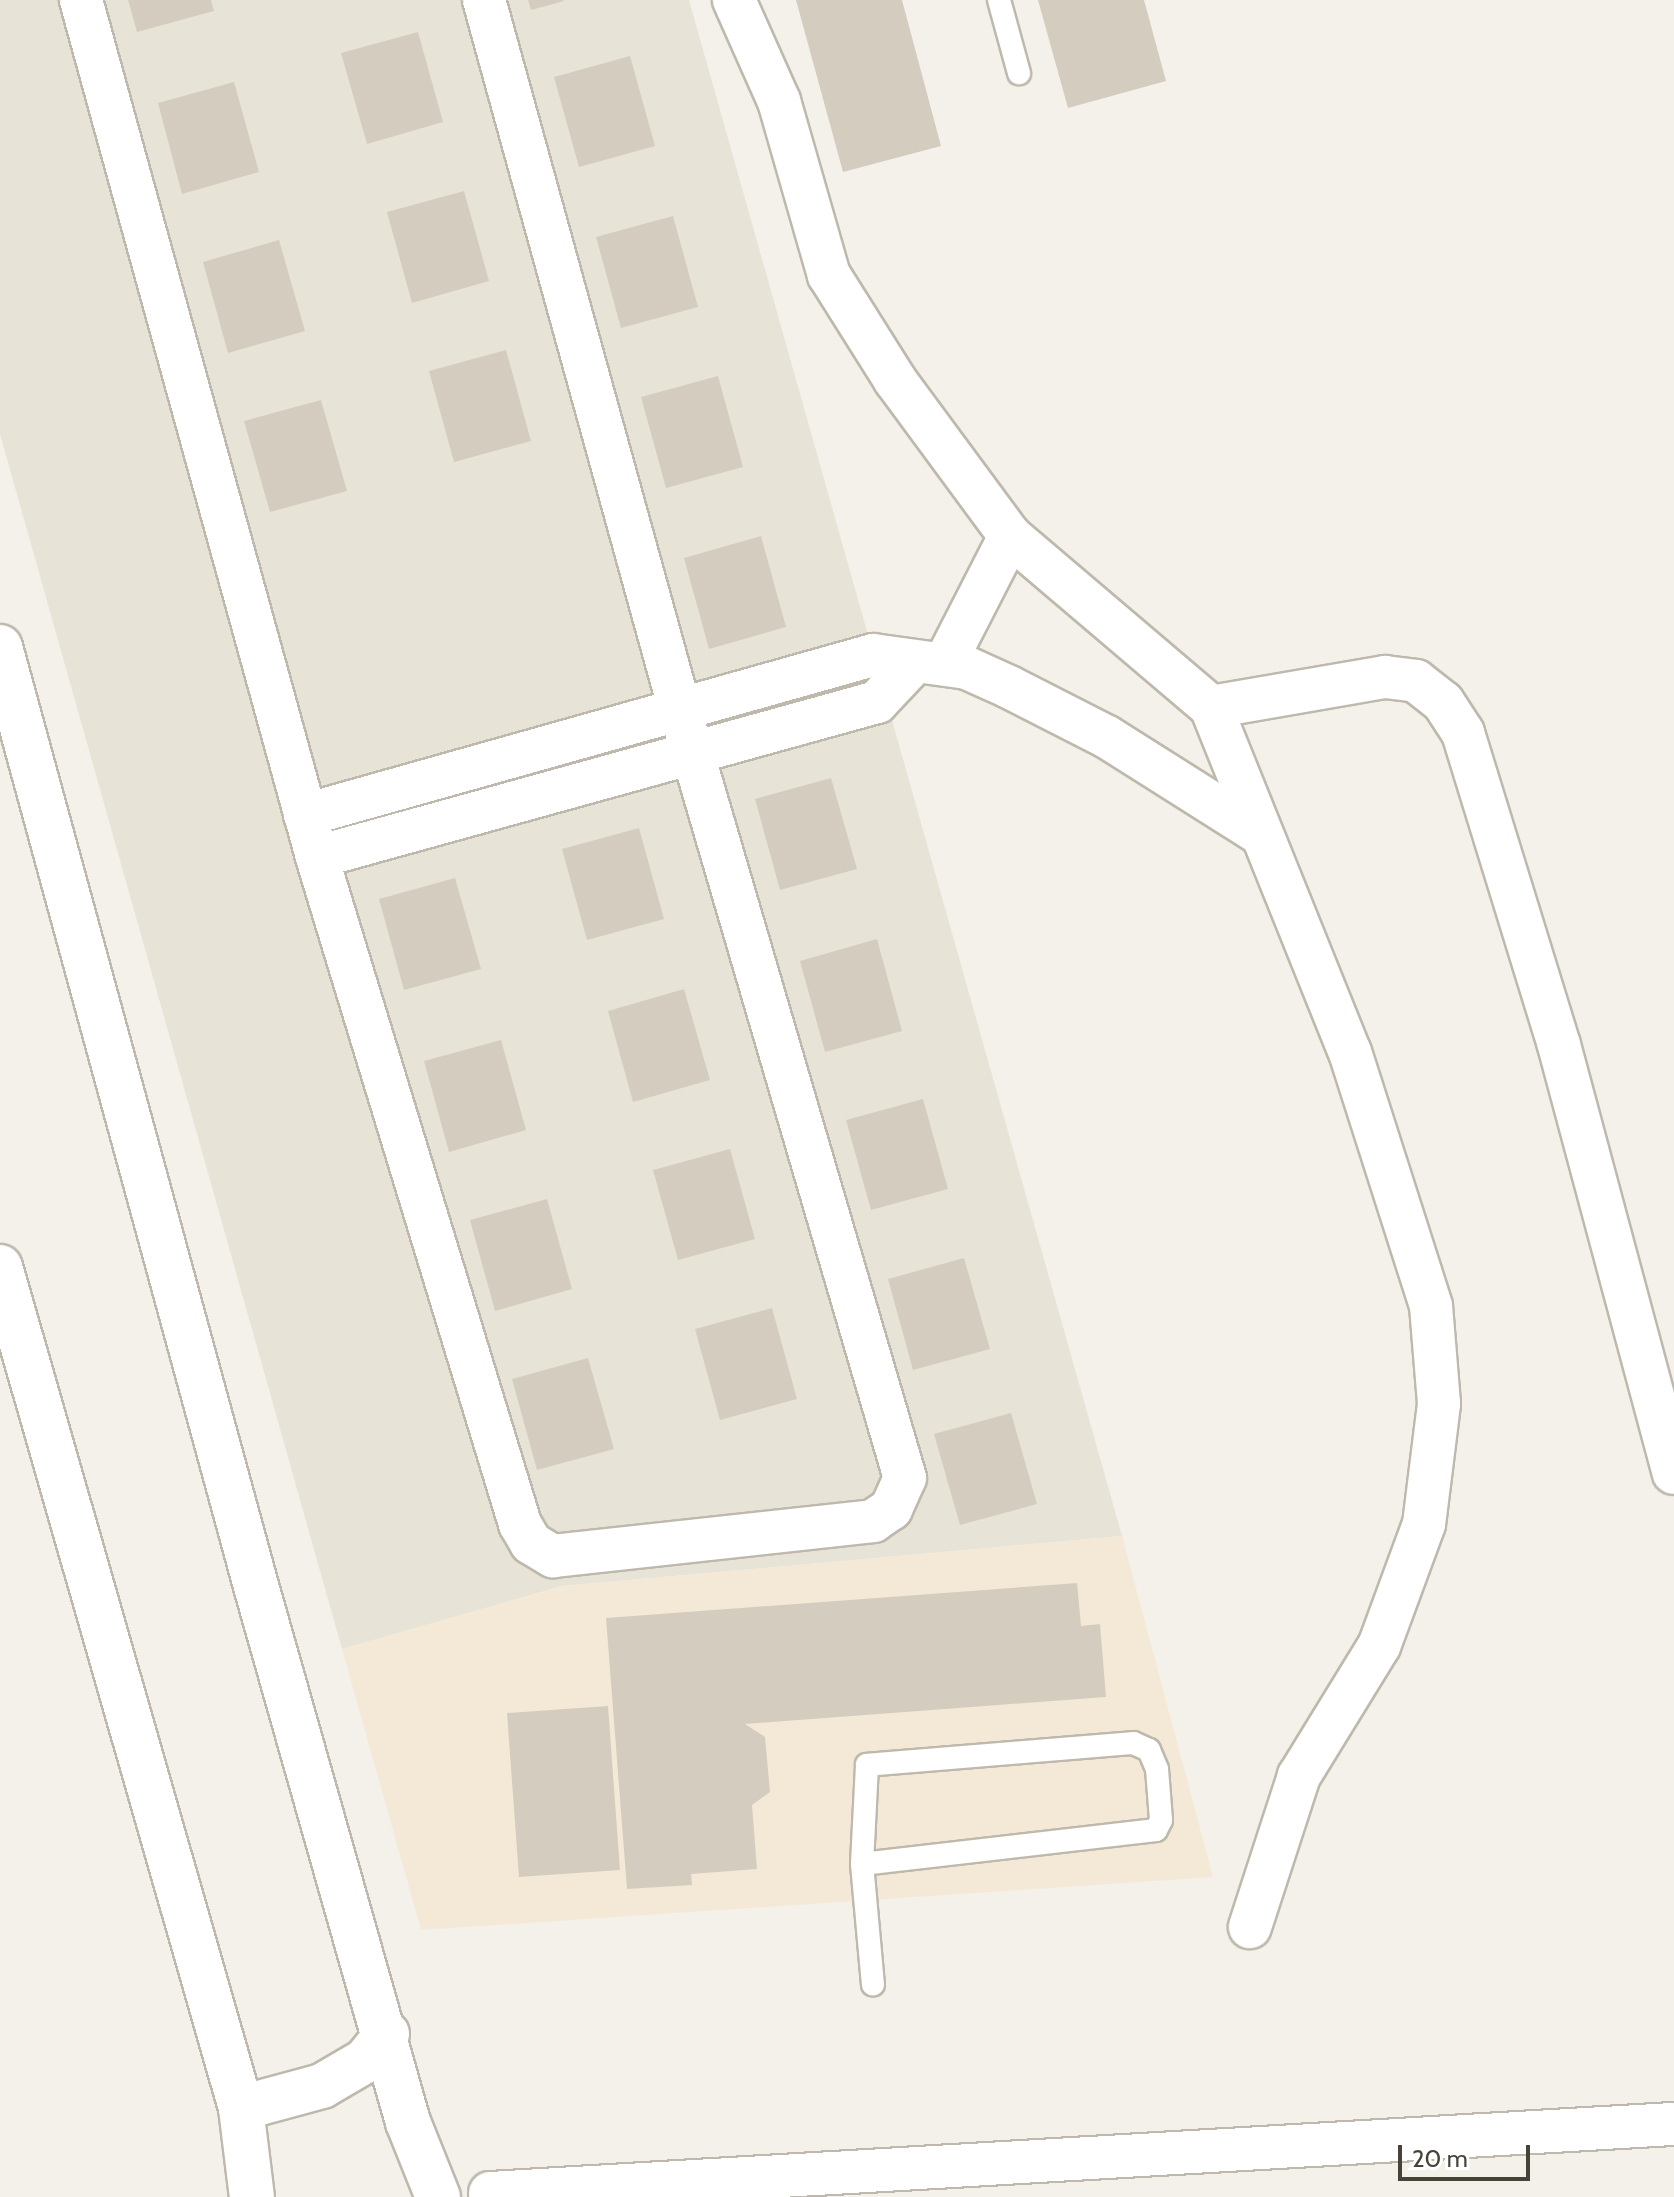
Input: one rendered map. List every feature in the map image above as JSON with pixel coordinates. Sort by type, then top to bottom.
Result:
[{"type":"street","points":[[81,0],[317,857],[520,1524],[531,1543],[553,1556],[873,1521],[891,1509],[905,1478],[680,710],[484,0]]},
{"type":"street","points":[[734,0],[779,101],[829,275],[939,445],[1010,536],[1211,707],[1257,832],[1350,1052],[1431,1306],[1439,1404],[1424,1524],[1379,1646],[1299,1776],[1250,1927]]},
{"type":"street","points":[[317,857],[695,755],[877,702],[929,664],[1010,536]]},
{"type":"street","points":[[0,647],[256,1586],[387,2034],[408,2122],[438,2197]]},
{"type":"street","points":[[305,815],[680,710],[860,655],[929,664],[1107,737],[1257,832]]},
{"type":"street","points":[[1211,707],[1385,677],[1416,681],[1443,702],[1463,733],[1559,1045],[1674,1473]]},
{"type":"street","points":[[0,775],[26,738]]},
{"type":"street","points":[[0,1267],[241,2108],[252,2197]]},
{"type":"street","points":[[241,2108],[322,2086],[365,2061],[387,2034]]},
{"type":"street","points":[[490,2193],[1674,2124]]},
{"type":"lane","points":[[999,0],[1019,73]]},
{"type":"lane","points":[[862,1864],[1156,1830],[1161,1820],[1157,1769],[1149,1750],[1133,1743],[881,1760],[867,1765],[863,1776],[862,1864],[873,1985]]},
{"type":"shaded area","points":[[0,0],[689,0],[1122,1536],[562,1586],[342,1649],[0,434]]},
{"type":"shaded area","points":[[1122,1536],[1213,1877],[421,1930],[342,1649],[562,1586]]},
{"type":"building","points":[[128,0],[211,0],[214,11],[137,32]]},
{"type":"building","points":[[528,0],[563,0],[564,1],[531,10]]},
{"type":"building","points":[[796,0],[902,0],[941,146],[843,172]]},
{"type":"building","points":[[1038,0],[1144,0],[1166,81],[1068,108]]},
{"type":"building","points":[[418,32],[443,122],[367,144],[341,53]]},
{"type":"building","points":[[630,56],[655,146],[579,167],[554,77]]},
{"type":"building","points":[[234,82],[259,172],[182,194],[158,103]]},
{"type":"building","points":[[464,191],[489,281],[412,303],[387,212]]},
{"type":"building","points":[[673,216],[698,307],[621,328],[596,237]]},
{"type":"building","points":[[279,240],[305,331],[228,353],[203,262]]},
{"type":"building","points":[[506,350],[531,441],[454,462],[429,371]]},
{"type":"building","points":[[718,376],[743,467],[666,488],[641,397]]},
{"type":"building","points":[[321,400],[347,491],[270,512],[244,421]]},
{"type":"building","points":[[761,536],[786,627],[709,649],[684,558]]},
{"type":"building","points":[[831,778],[857,869],[780,890],[755,799]]},
{"type":"building","points":[[639,828],[664,919],[587,940],[562,849]]},
{"type":"building","points":[[455,878],[481,969],[404,990],[379,899]]},
{"type":"building","points":[[877,939],[902,1031],[825,1052],[800,961]]},
{"type":"building","points":[[684,989],[710,1080],[633,1102],[608,1011]]},
{"type":"building","points":[[501,1040],[526,1130],[449,1152],[424,1061]]},
{"type":"building","points":[[923,1099],[948,1189],[871,1210],[846,1120]]},
{"type":"building","points":[[730,1149],[755,1239],[678,1260],[653,1170]]},
{"type":"building","points":[[547,1199],[572,1289],[495,1311],[470,1220]]},
{"type":"building","points":[[964,1258],[990,1349],[913,1370],[888,1279]]},
{"type":"building","points":[[772,1308],[797,1399],[720,1420],[695,1329]]},
{"type":"building","points":[[588,1358],[614,1449],[537,1470],[512,1379]]},
{"type":"building","points":[[1011,1413],[1037,1504],[960,1525],[934,1434]]},
{"type":"building","points":[[1077,1583],[1081,1626],[1100,1624],[1106,1697],[745,1724],[765,1737],[770,1792],[752,1805],[757,1869],[691,1874],[692,1885],[627,1889],[606,1618]]},
{"type":"building","points":[[608,1706],[620,1870],[519,1877],[507,1713]]}]
